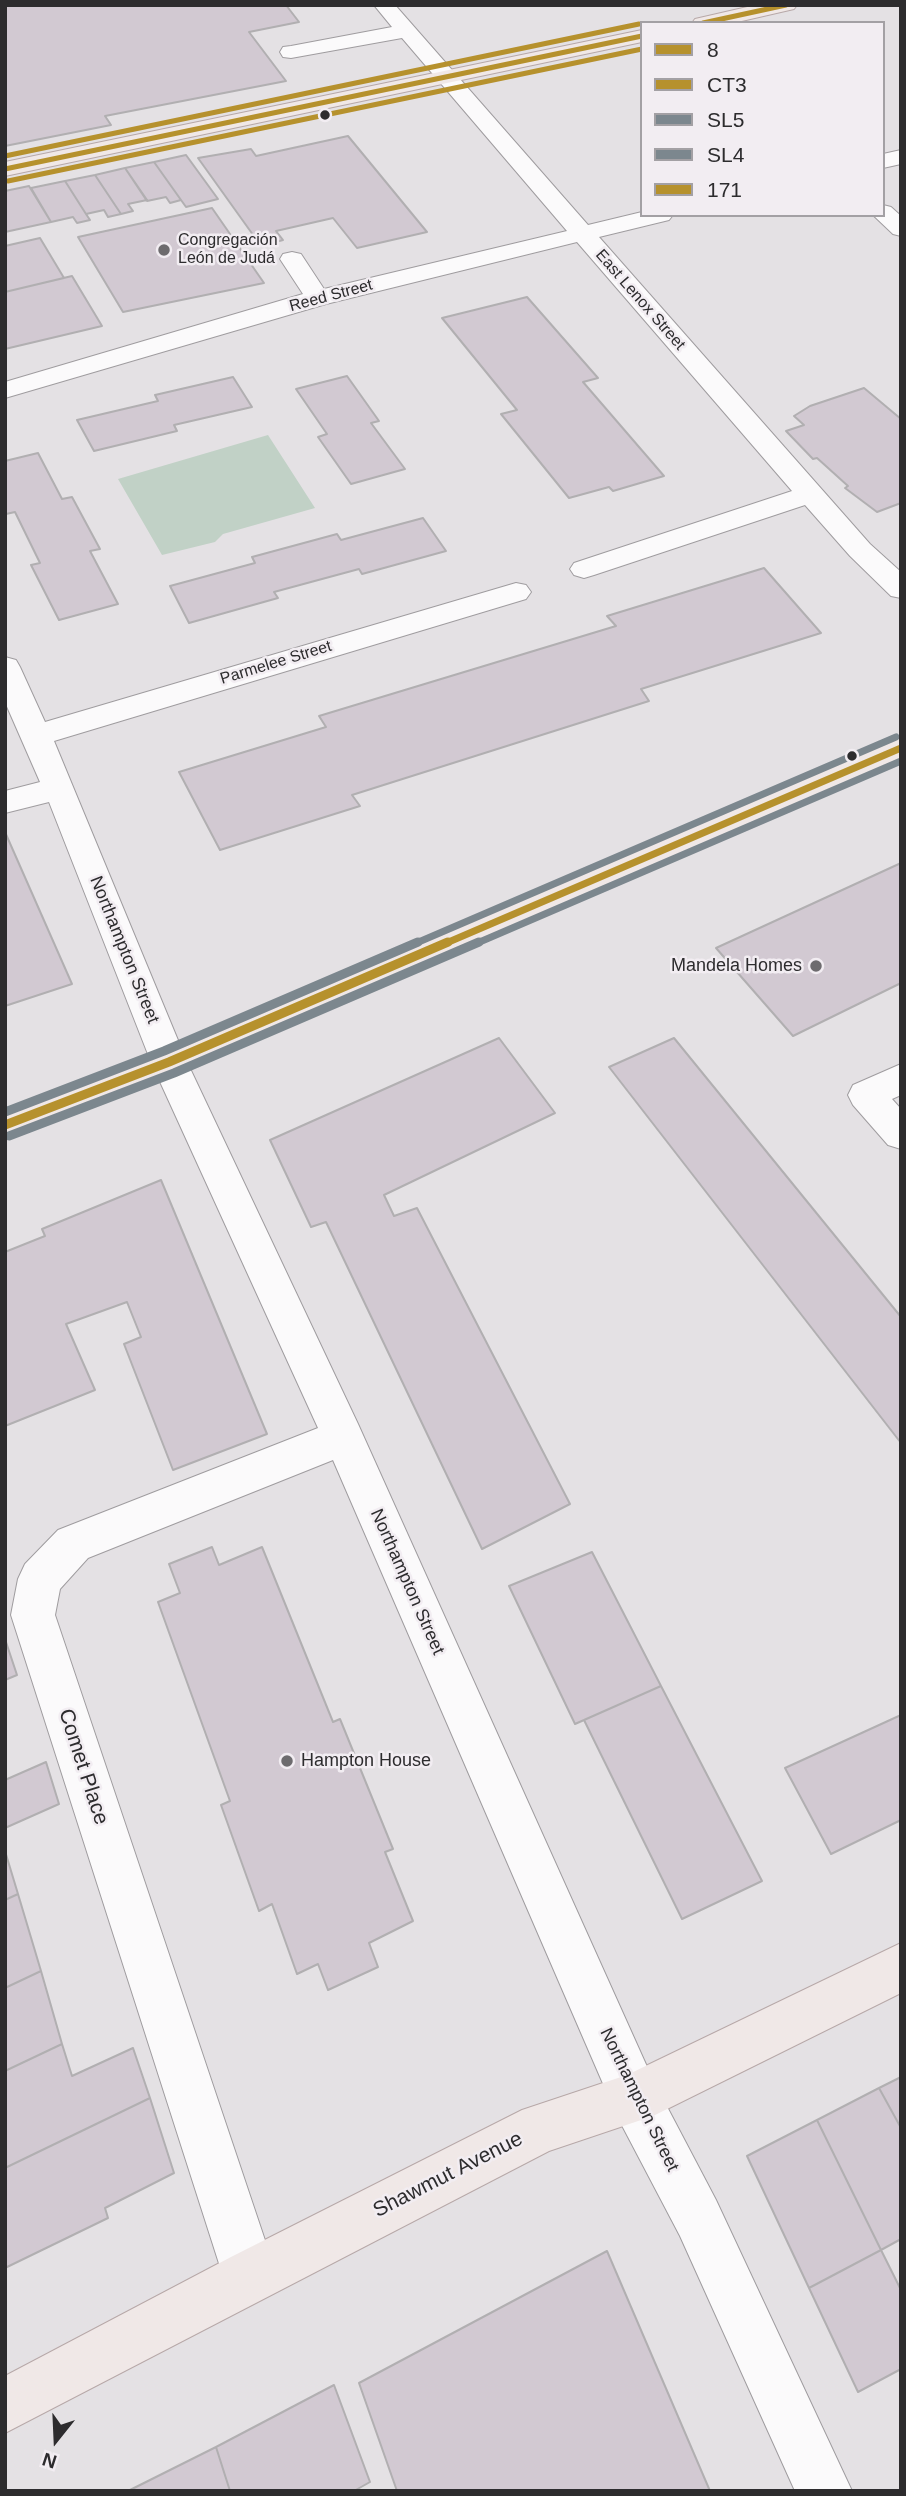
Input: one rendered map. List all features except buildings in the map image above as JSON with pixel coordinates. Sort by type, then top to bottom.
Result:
[{"type":"main road","points":[[709,21],[750,9],[787,5]]},
{"type":"main road","points":[[5,169],[640,36]]},
{"type":"main road","points":[[5,1125],[169,1062],[901,748]]},
{"type":"main road","name":"Shawmut Avenue","points":[[5,2406],[250,2276],[540,2128],[635,2098],[901,1967]]},
{"type":"street","name":"East Lenox Street","points":[[384,5],[810,494],[860,550],[901,589]]},
{"type":"street","points":[[291,52],[407,32]]},
{"type":"street","points":[[885,214],[901,229]]},
{"type":"street","name":"Reed Street","points":[[5,390],[318,298],[654,217]]},
{"type":"street","points":[[292,258],[318,298]]},
{"type":"street","points":[[584,569],[810,494]]},
{"type":"street","name":"Parmelee Street","points":[[37,735],[516,592]]},
{"type":"street","name":"Northampton Street","points":[[5,667],[37,735],[169,1062],[343,1437],[635,2098],[698,2218],[824,2491]]},
{"type":"street","points":[[5,802],[59,788]]},
{"type":"street","points":[[901,1078],[866,1095],[901,1134]]},
{"type":"street","name":"Comet Place","points":[[250,2276],[33,1615],[40,1579],[73,1544],[343,1437]]},
{"type":"green space","points":[[268,435],[315,508],[223,534],[215,542],[162,555],[118,479]]},
{"type":"transit line","name":"8","points":[[712,21],[786,5]]},
{"type":"transit line","name":"171","points":[[5,156],[639,24]]},
{"type":"transit line","name":"8","points":[[5,169],[640,36]]},
{"type":"transit line","name":"CT3","points":[[8,181],[640,49]]},
{"type":"transit line","name":"SL4","points":[[5,1112],[164,1051],[896,737]]},
{"type":"transit line","name":"8","points":[[5,1125],[169,1062],[901,748]]},
{"type":"transit line","name":"SL5","points":[[9,1136],[174,1073],[901,761]]},
{"type":"place","name":"Congregación León de Judá","points":[[164,250]]},
{"type":"place","name":"Mandela Homes","points":[[816,966]]},
{"type":"place","name":"Hampton House","points":[[287,1761]]}]
